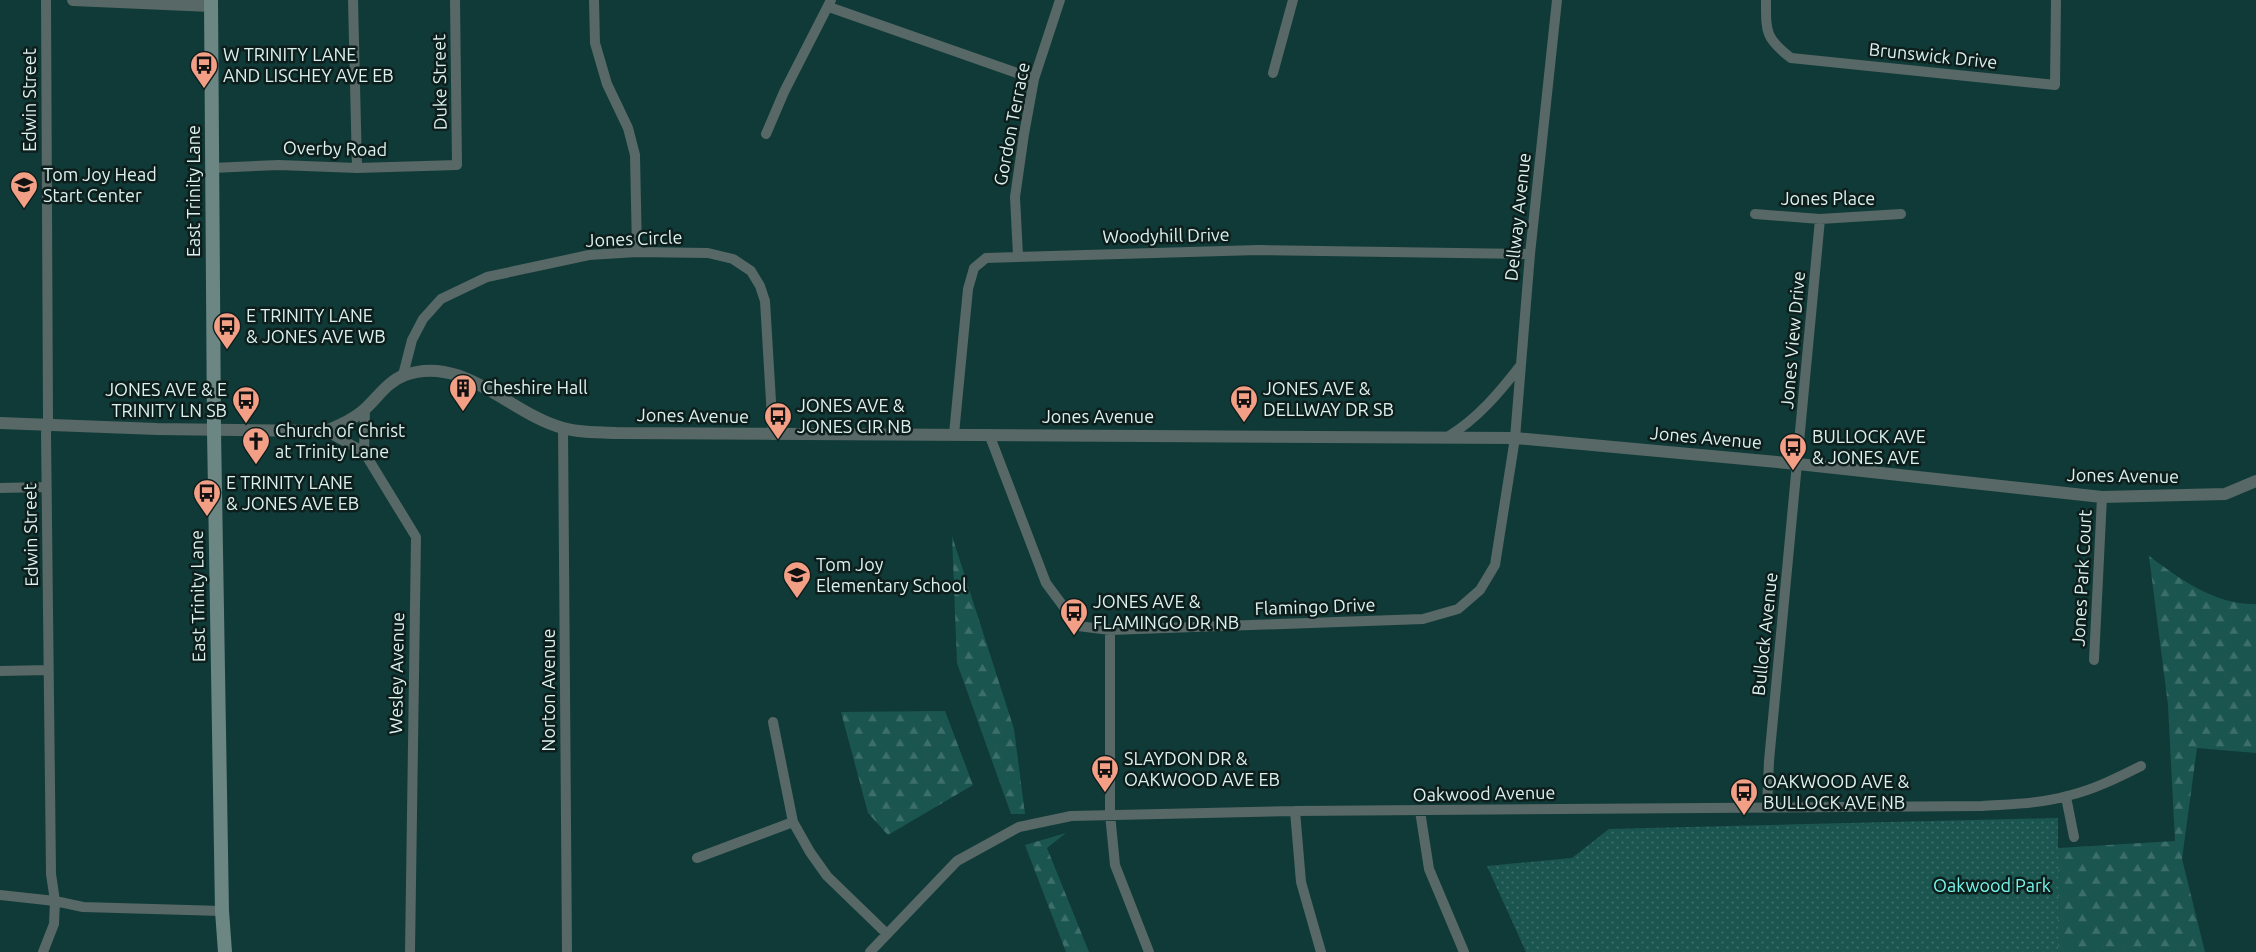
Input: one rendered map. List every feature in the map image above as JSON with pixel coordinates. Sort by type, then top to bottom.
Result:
[{"type":"main road","name":"East Trinity Lane","points":[[211,3],[214,431],[222,911],[225,952]]},
{"type":"street","name":"Edwin Street","points":[[44,952],[54,924],[55,901],[51,874],[46,487],[46,0]]},
{"type":"street","points":[[73,0],[211,3]]},
{"type":"street","points":[[353,0],[357,168]]},
{"type":"street","name":"Duke Street","points":[[455,0],[457,165]]},
{"type":"street","points":[[594,0],[595,43],[607,84],[628,128],[635,155],[637,252]]},
{"type":"street","name":"Gordon Terrace","points":[[1018,256],[1015,198],[1034,79],[1060,0]]},
{"type":"street","points":[[1273,73],[1293,0]]},
{"type":"street","name":"Dellway Avenue","points":[[1515,438],[1530,254],[1556,0]]},
{"type":"street","name":"Brunswick Drive","points":[[1766,0],[1766,23],[1773,44],[1791,58],[2055,85],[2056,0]]},
{"type":"street","points":[[766,134],[784,92],[830,4],[1034,79]]},
{"type":"street","name":"Overby Road","points":[[212,168],[279,164],[357,168],[457,165]]},
{"type":"street","name":"Jones Place","points":[[1755,214],[1820,218],[1900,214]]},
{"type":"street","name":"Jones View Drive","points":[[1798,464],[1820,218]]},
{"type":"street","name":"Woodyhill Drive","points":[[954,434],[968,289],[974,268],[986,258],[1258,250],[1530,254]]},
{"type":"street","name":"Jones Circle","points":[[403,376],[412,340],[423,319],[441,299],[487,277],[589,255],[637,252],[708,253],[734,259],[751,271],[766,301],[773,435]]},
{"type":"street","points":[[1449,436],[1478,416],[1502,390],[1521,365]]},
{"type":"street","name":"Jones Avenue","points":[[0,423],[214,431],[326,431],[347,422],[365,409],[383,389],[403,376],[436,370],[465,378],[534,416],[563,428],[616,433],[1449,436],[1515,438],[1798,464],[2102,497],[2225,494],[2256,482]]},
{"type":"street","points":[[364,452],[365,409]]},
{"type":"street","name":"Norton Avenue","points":[[563,428],[567,952]]},
{"type":"street","name":"Wesley Avenue","points":[[326,431],[364,452],[416,537],[410,952]]},
{"type":"street","name":"Flamingo Drive","points":[[989,434],[1046,583],[1078,626],[1110,630],[1423,619],[1458,609],[1480,590],[1495,565],[1515,438]]},
{"type":"street","name":"Bullock Avenue","points":[[1767,807],[1769,761],[1798,464]]},
{"type":"street","points":[[0,488],[46,487]]},
{"type":"street","name":"Jones Park Court","points":[[2094,660],[2102,497]]},
{"type":"street","points":[[1110,630],[1110,814],[1115,865],[1149,952]]},
{"type":"street","points":[[0,671],[48,670]]},
{"type":"street","points":[[773,722],[793,822],[810,852],[827,876],[887,934]]},
{"type":"street","name":"Oakwood Avenue","points":[[870,952],[957,861],[1018,827],[1042,820],[1110,814],[1295,811],[1982,806],[2066,797],[2109,782],[2141,766]]},
{"type":"street","points":[[2066,797],[2074,837]]},
{"type":"street","points":[[1420,810],[1429,869],[1464,952]]},
{"type":"street","points":[[1295,811],[1300,882],[1320,952]]},
{"type":"street","points":[[697,858],[793,822]]},
{"type":"street","points":[[0,895],[55,901],[83,907],[222,911]]},
{"type":"green space","points":[[952,536],[1014,729],[1025,814],[1011,814],[957,663]]},
{"type":"green space","points":[[2149,556],[2186,582],[2212,595],[2226,600],[2256,604],[2256,753],[2197,748],[2182,859],[2205,952],[2058,952],[2058,848],[2175,841],[2168,705]]},
{"type":"green space","points":[[945,711],[973,785],[888,835],[868,813],[841,712]]},
{"type":"green space","name":"Oakwood Park","points":[[2058,818],[2058,952],[1526,952],[1487,866],[1572,858],[1609,829]]},
{"type":"green space","points":[[1066,833],[1047,848],[1089,952],[1066,952],[1025,845]]},
{"type":"place","name":"W TRINITY LANE AND LISCHEY AVE EB","points":[[204,89]]},
{"type":"place","name":"Tom Joy Head Start Center","points":[[24,209]]},
{"type":"place","name":"E TRINITY LANE & JONES AVE WB","points":[[227,350]]},
{"type":"place","name":"Cheshire Hall","points":[[463,412]]},
{"type":"place","name":"JONES AVE & DELLWAY DR SB","points":[[1244,423]]},
{"type":"place","name":"JONES AVE & E TRINITY LN SB","points":[[246,424]]},
{"type":"place","name":"JONES AVE & JONES CIR NB","points":[[778,440]]},
{"type":"place","name":"Church of Christ at Trinity Lane","points":[[256,465]]},
{"type":"place","name":"BULLOCK AVE & JONES AVE","points":[[1793,471]]},
{"type":"place","name":"E TRINITY LANE & JONES AVE EB","points":[[207,517]]},
{"type":"place","name":"Tom Joy Elementary School","points":[[797,599]]},
{"type":"place","name":"JONES AVE & FLAMINGO DR NB","points":[[1074,636]]},
{"type":"place","name":"SLAYDON DR & OAKWOOD AVE EB","points":[[1105,793]]},
{"type":"place","name":"OAKWOOD AVE & BULLOCK AVE NB","points":[[1744,816]]}]
